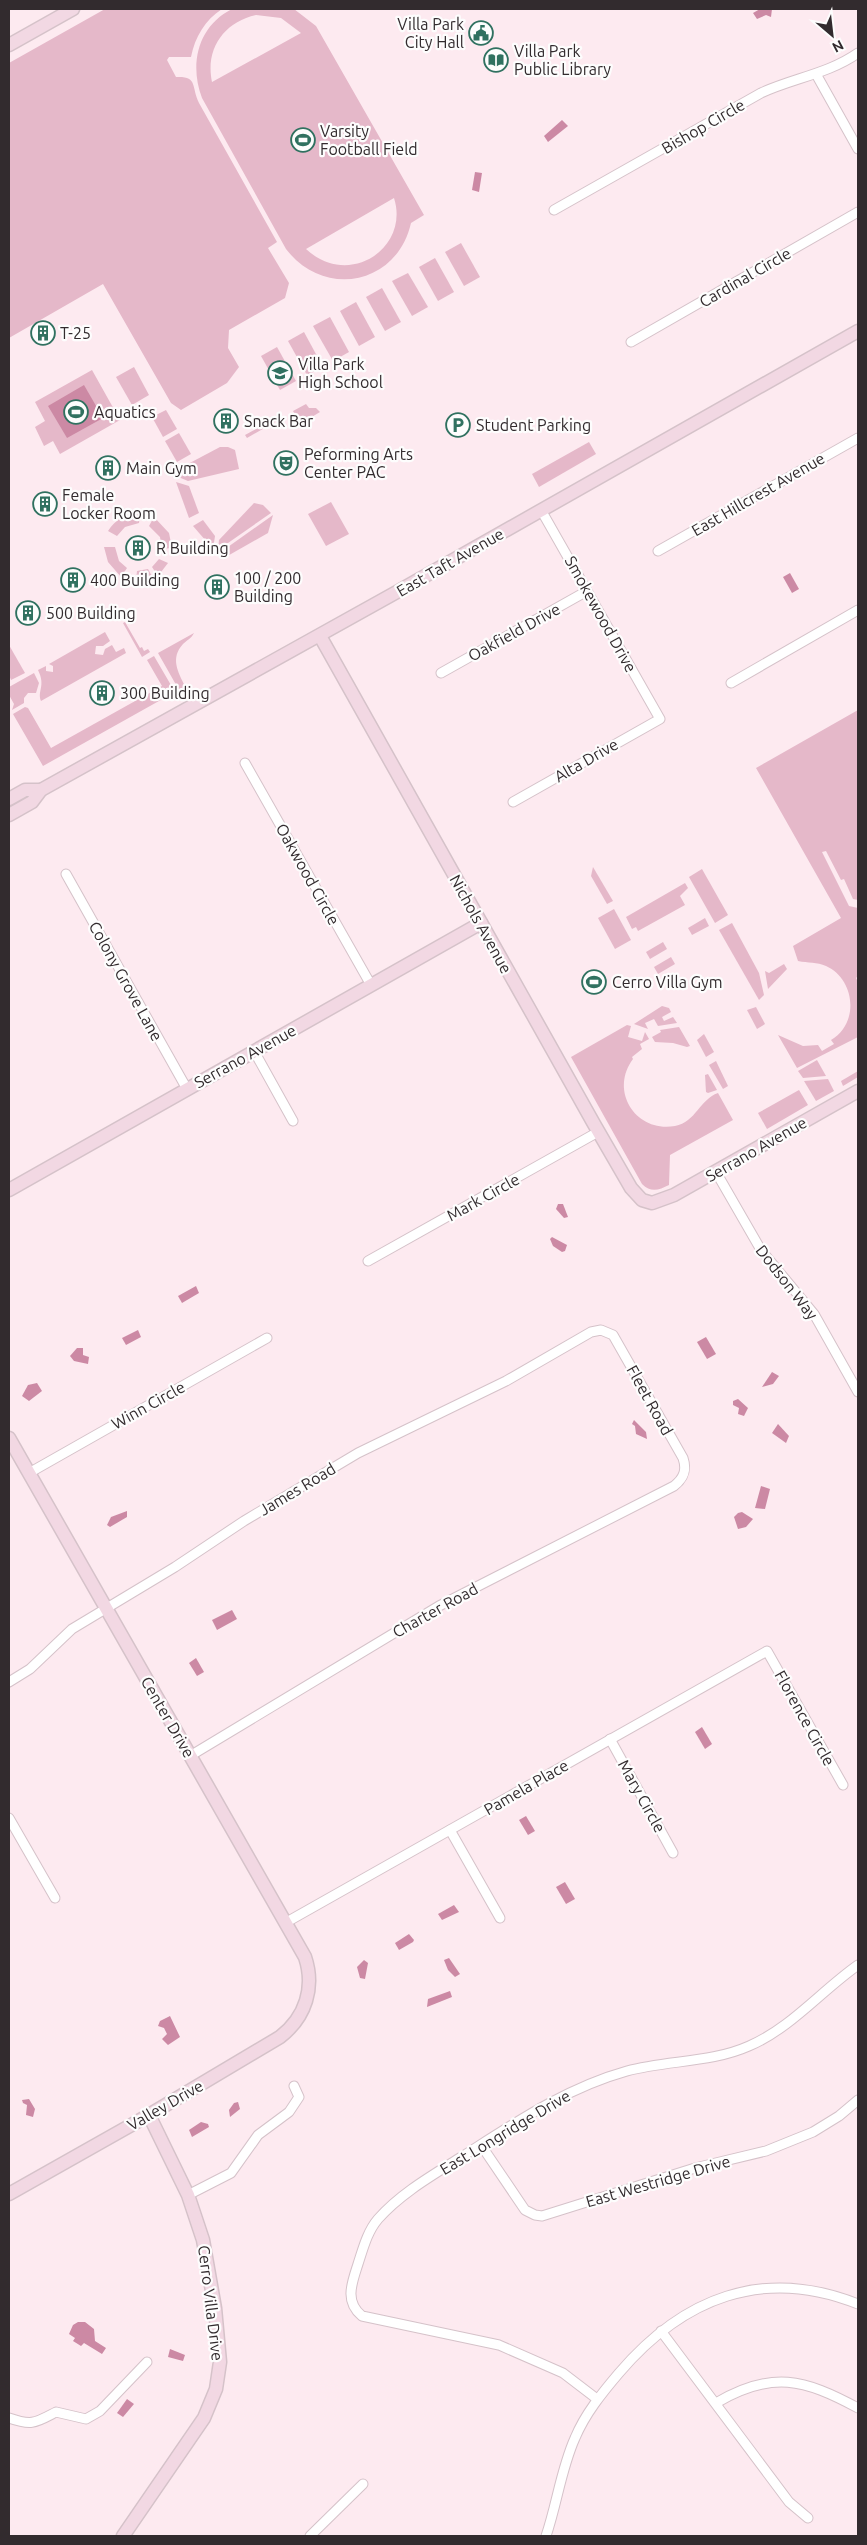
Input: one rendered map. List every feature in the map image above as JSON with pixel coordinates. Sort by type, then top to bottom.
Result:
[{"type":"street","points":[[9,45],[73,9]]},
{"type":"street","name":"Bishop Circle","points":[[554,210],[761,93],[788,81],[816,74],[839,65],[858,53]]},
{"type":"street","points":[[816,74],[858,149]]},
{"type":"street","name":"Cardinal Circle","points":[[631,342],[858,212]]},
{"type":"street","name":"East Taft Avenue","points":[[9,815],[32,802],[41,790],[320,636],[858,331]]},
{"type":"street","name":"East Hillcrest Avenue","points":[[658,551],[858,438]]},
{"type":"street","name":"Smokewood Drive","points":[[542,510],[660,719]]},
{"type":"street","name":"Oakfield Drive","points":[[441,673],[587,590]]},
{"type":"street","points":[[731,683],[858,610]]},
{"type":"street","name":"Nichols Avenue","points":[[320,636],[598,1132],[634,1193],[645,1202],[652,1203]]},
{"type":"street","name":"Alta Drive","points":[[513,802],[660,719]]},
{"type":"street","name":"Oakwood Circle","points":[[246,763],[370,985]]},
{"type":"street","name":"East Taft Avenue","points":[[9,799],[25,790],[41,790]]},
{"type":"street","name":"Colony Grove Lane","points":[[66,874],[187,1089]]},
{"type":"street","name":"Serrano Avenue","points":[[9,1190],[480,923]]},
{"type":"street","points":[[254,1051],[293,1121]]},
{"type":"street","name":"Serrano Avenue","points":[[652,1203],[674,1196],[858,1091]]},
{"type":"street","name":"Mark Circle","points":[[368,1262],[598,1132]]},
{"type":"street","name":"Dodson Way","points":[[716,1172],[761,1250],[814,1314],[858,1392]]},
{"type":"street","name":"Fleet Road","points":[[606,1331],[613,1335],[618,1343],[682,1458],[684,1475]]},
{"type":"street","name":"James Road","points":[[9,1682],[30,1669],[64,1635],[106,1607],[358,1453],[506,1381],[591,1332],[606,1331]]},
{"type":"street","name":"Winn Circle","points":[[29,1472],[267,1338]]},
{"type":"street","name":"Center Drive","points":[[9,1438],[13,1454],[29,1472],[308,1966],[309,1984],[306,2001]]},
{"type":"street","name":"Charter Road","points":[[190,1756],[439,1606],[674,1486],[684,1475]]},
{"type":"street","name":"Pamela Place","points":[[285,1923],[767,1651]]},
{"type":"street","name":"Florence Circle","points":[[767,1651],[843,1786]]},
{"type":"street","name":"Mary Circle","points":[[610,1739],[673,1852]]},
{"type":"street","points":[[9,1818],[54,1898]]},
{"type":"street","points":[[450,1830],[500,1918]]},
{"type":"street","name":"East Longridge Drive","points":[[597,2399],[563,2373],[499,2345],[362,2316],[354,2306],[351,2286],[366,2238],[376,2221],[412,2188],[545,2105],[610,2076],[649,2065],[732,2052],[764,2039],[782,2027],[841,1977],[858,1966]]},
{"type":"street","name":"Valley Drive","points":[[9,2194],[149,2115],[280,2037],[296,2022],[306,2001]]},
{"type":"street","points":[[188,2195],[231,2173],[258,2135],[292,2108],[299,2097],[294,2086]]},
{"type":"street","name":"East Westridge Drive","points":[[481,2145],[525,2210],[542,2216],[695,2168],[766,2151],[813,2132],[858,2100]]},
{"type":"street","name":"Cerro Villa Drive","points":[[122,2536],[204,2418],[211,2403],[219,2375],[220,2362],[215,2308],[206,2254],[188,2195],[149,2115]]},
{"type":"street","points":[[546,2536],[568,2454],[575,2437],[597,2399],[631,2359],[660,2330],[678,2318],[711,2302],[741,2292],[794,2289],[820,2292],[858,2304]]},
{"type":"street","points":[[660,2330],[716,2402],[789,2502],[808,2518]]},
{"type":"street","points":[[9,2418],[27,2424],[36,2422],[56,2412],[86,2419],[100,2411],[147,2362]]},
{"type":"street","points":[[716,2402],[745,2388],[783,2382],[819,2388],[858,2408]]},
{"type":"street","points":[[310,2536],[363,2484]]},
{"type":"shaded area","points":[[105,9],[222,9],[211,18],[202,30],[195,43],[191,57],[169,57],[167,60],[176,77],[188,78],[193,83],[199,103],[277,242],[268,248],[289,283],[285,298],[229,330],[228,348],[239,367],[227,383],[181,410],[171,403],[103,284],[9,338],[9,63]]},
{"type":"shaded area","points":[[232,9],[294,9],[316,26],[424,215],[411,223],[403,244],[391,260],[375,272],[358,278],[339,279],[320,275],[302,265],[286,249],[202,98],[198,85],[196,72],[199,47],[211,25],[220,16]],"holes":[[[256,15],[281,18],[301,33],[212,82],[211,59],[219,39],[235,24]],[[394,198],[397,216],[393,233],[385,247],[372,257],[357,264],[340,265],[323,260],[306,249]]]},
{"type":"shaded area","points":[[760,9],[772,9],[771,17],[766,15],[757,19],[753,13]]},
{"type":"shaded area","points":[[562,120],[568,126],[548,142],[544,136]]},
{"type":"shaded area","points":[[475,172],[482,173],[479,192],[472,190]]},
{"type":"shaded area","points":[[461,243],[480,277],[464,286],[445,252]]},
{"type":"shaded area","points":[[435,258],[454,292],[438,301],[419,267]]},
{"type":"shaded area","points":[[408,273],[428,307],[412,316],[392,281]]},
{"type":"shaded area","points":[[382,288],[401,322],[385,331],[366,297]]},
{"type":"shaded area","points":[[356,302],[375,337],[359,346],[340,311]]},
{"type":"shaded area","points":[[330,317],[349,352],[333,361],[313,326]]},
{"type":"shaded area","points":[[304,332],[323,367],[307,375],[288,341]]},
{"type":"shaded area","points":[[277,347],[296,381],[280,390],[261,356]]},
{"type":"shaded area","points":[[134,367],[149,395],[132,405],[116,377]]},
{"type":"shaded area","points":[[92,370],[120,420],[60,454],[53,441],[44,446],[35,427],[45,421],[35,402]]},
{"type":"shaded area","name":"Aquatics","points":[[84,385],[103,418],[67,438],[48,406]]},
{"type":"shaded area","points":[[306,404],[309,408],[316,408],[320,412],[300,424],[293,411]]},
{"type":"shaded area","points":[[166,410],[177,429],[163,437],[152,417]]},
{"type":"shaded area","points":[[281,415],[282,418],[247,438],[245,435]]},
{"type":"shaded area","points":[[179,433],[191,454],[177,462],[165,441]]},
{"type":"shaded area","points":[[589,442],[596,454],[539,487],[532,474]]},
{"type":"shaded area","points":[[220,447],[228,447],[235,450],[239,469],[188,481],[176,476],[186,465]]},
{"type":"shaded area","points":[[176,482],[189,486],[199,513],[189,518]]},
{"type":"shaded area","points":[[331,502],[349,534],[326,546],[308,514]]},
{"type":"shaded area","points":[[254,503],[263,505],[271,513],[218,550],[219,540]]},
{"type":"shaded area","points":[[140,514],[139,523],[125,527],[117,536],[108,531],[121,518]]},
{"type":"shaded area","points":[[273,515],[268,533],[224,558],[218,554]]},
{"type":"shaded area","points":[[154,517],[169,533],[172,548],[162,549],[160,537],[149,526]]},
{"type":"shaded area","points":[[203,520],[215,536],[213,549],[193,526]]},
{"type":"shaded area","points":[[104,547],[115,547],[119,561],[127,568],[121,577],[108,562]]},
{"type":"shaded area","points":[[159,559],[168,563],[158,576],[152,567]]},
{"type":"shaded area","points":[[148,569],[153,578],[136,581],[137,571]]},
{"type":"shaded area","points":[[790,573],[799,589],[792,593],[783,577]]},
{"type":"shaded area","points":[[125,622],[140,648],[142,647],[144,651],[148,649],[150,652],[142,657],[123,623]]},
{"type":"shaded area","points":[[105,632],[110,641],[103,646],[96,646],[95,654],[103,655],[105,649],[112,645],[116,652],[124,648],[126,653],[41,701],[41,680],[38,670],[46,666],[46,671],[53,672],[53,666],[49,664]]},
{"type":"shaded area","points":[[194,633],[183,644],[177,654],[176,665],[185,686],[179,690],[158,653]]},
{"type":"shaded area","points":[[9,645],[25,673],[11,680],[9,675]]},
{"type":"shaded area","points":[[154,656],[175,692],[43,766],[13,714],[25,707],[28,708],[51,748],[162,686],[147,660]]},
{"type":"shaded area","points":[[34,673],[39,683],[36,693],[28,693],[24,698],[24,703],[12,710],[14,704],[9,695],[9,687]]},
{"type":"shaded area","points":[[858,710],[858,900],[853,899],[844,879],[841,880],[826,851],[822,852],[849,906],[858,908],[858,976],[856,978],[858,982],[858,1037],[797,1068],[778,1035],[803,1046],[818,1045],[822,1051],[834,1044],[831,1040],[847,1023],[850,1013],[850,1002],[848,991],[836,972],[823,965],[798,961],[793,946],[841,918],[756,768]]},
{"type":"shaded area","points":[[593,867],[613,901],[607,904],[591,876]]},
{"type":"shaded area","points":[[702,869],[728,915],[715,923],[689,877]]},
{"type":"shaded area","points":[[685,883],[688,888],[680,896],[685,905],[638,931],[636,927],[632,929],[626,917]]},
{"type":"shaded area","points":[[614,909],[631,940],[615,949],[598,918]]},
{"type":"shaded area","points":[[705,918],[709,926],[692,935],[688,928]]},
{"type":"shaded area","points":[[732,923],[759,973],[764,995],[759,1000],[719,930]]},
{"type":"shaded area","points":[[663,942],[667,949],[650,959],[646,952]]},
{"type":"shaded area","points":[[671,957],[675,964],[658,974],[654,967]]},
{"type":"shaded area","points":[[784,964],[787,969],[768,989],[765,971],[769,973]]},
{"type":"shaded area","points":[[662,1006],[669,1008],[671,1012],[662,1017],[664,1021],[673,1017],[677,1023],[658,1026],[654,1019],[645,1023],[648,1029],[634,1024]]},
{"type":"shaded area","points":[[756,1007],[765,1024],[757,1029],[747,1010]]},
{"type":"shaded area","points":[[627,1025],[631,1026],[628,1037],[642,1041],[645,1032],[649,1039],[640,1044],[642,1049],[632,1057],[633,1059],[626,1071],[624,1084],[625,1096],[630,1107],[638,1116],[649,1123],[661,1126],[682,1124],[707,1100],[718,1093],[733,1120],[670,1155],[669,1185],[658,1189],[652,1190],[642,1184],[571,1057]]},
{"type":"shaded area","points":[[679,1027],[690,1046],[655,1042],[652,1037],[661,1032],[660,1030]]},
{"type":"shaded area","points":[[704,1034],[714,1052],[706,1057],[697,1040]]},
{"type":"shaded area","points":[[817,1060],[826,1076],[803,1078],[798,1071]]},
{"type":"shaded area","points":[[716,1061],[728,1086],[723,1089],[709,1065]]},
{"type":"shaded area","points":[[858,1071],[858,1077],[843,1086],[841,1081]]},
{"type":"shaded area","points":[[708,1074],[717,1090],[708,1093],[706,1092],[705,1075]]},
{"type":"shaded area","points":[[828,1079],[834,1091],[816,1101],[804,1081]]},
{"type":"shaded area","points":[[799,1090],[808,1105],[767,1129],[758,1113]]},
{"type":"shaded area","points":[[558,1204],[563,1204],[568,1217],[564,1218],[556,1209]]},
{"type":"shaded area","points":[[552,1237],[567,1245],[565,1251],[562,1252],[553,1246],[550,1239]]},
{"type":"shaded area","points":[[196,1286],[199,1293],[182,1303],[178,1296]]},
{"type":"shaded area","points":[[138,1330],[141,1337],[126,1345],[122,1338]]},
{"type":"shaded area","points":[[706,1337],[716,1354],[707,1359],[697,1342]]},
{"type":"shaded area","points":[[77,1348],[83,1348],[83,1355],[89,1357],[88,1364],[74,1361],[70,1356]]},
{"type":"shaded area","points":[[772,1372],[779,1376],[773,1384],[762,1387]]},
{"type":"shaded area","points":[[37,1383],[42,1391],[29,1401],[22,1396],[28,1385]]},
{"type":"shaded area","points":[[738,1399],[748,1408],[744,1416],[738,1414],[739,1408],[733,1405],[733,1401]]},
{"type":"shaded area","points":[[634,1420],[646,1432],[647,1439],[636,1434],[635,1426],[632,1424]]},
{"type":"shaded area","points":[[778,1424],[789,1436],[786,1443],[772,1433]]},
{"type":"shaded area","points":[[761,1486],[770,1489],[765,1509],[755,1508]]},
{"type":"shaded area","points":[[127,1511],[127,1517],[110,1527],[107,1525],[111,1517]]},
{"type":"shaded area","points":[[742,1512],[753,1519],[746,1527],[738,1529],[734,1517]]},
{"type":"shaded area","points":[[232,1610],[237,1619],[217,1630],[212,1620]]},
{"type":"shaded area","points":[[196,1658],[204,1672],[197,1676],[189,1663]]},
{"type":"shaded area","points":[[702,1727],[712,1744],[705,1749],[695,1732]]},
{"type":"shaded area","points":[[526,1816],[535,1831],[528,1835],[519,1820]]},
{"type":"shaded area","points":[[565,1882],[575,1899],[566,1904],[556,1887]]},
{"type":"shaded area","points":[[454,1905],[459,1912],[442,1920],[438,1914]]},
{"type":"shaded area","points":[[409,1934],[414,1940],[413,1942],[399,1950],[395,1943]]},
{"type":"shaded area","points":[[449,1958],[460,1974],[455,1977],[448,1970],[444,1960]]},
{"type":"shaded area","points":[[364,1960],[368,1963],[365,1979],[360,1978],[357,1967]]},
{"type":"shaded area","points":[[450,1991],[452,1997],[427,2007],[428,1999]]},
{"type":"shaded area","points":[[170,2016],[180,2037],[168,2045],[162,2039],[167,2034],[164,2028],[158,2026],[160,2021]]},
{"type":"shaded area","points":[[29,2099],[35,2109],[33,2117],[26,2115],[27,2105],[22,2100]]},
{"type":"shaded area","points":[[238,2102],[240,2109],[230,2117],[229,2110],[234,2103]]},
{"type":"shaded area","points":[[201,2122],[208,2124],[209,2127],[192,2137],[189,2130]]},
{"type":"shaded area","points":[[78,2322],[85,2322],[94,2329],[95,2341],[106,2348],[102,2354],[84,2343],[81,2346],[73,2341],[75,2338],[69,2334],[73,2325]]},
{"type":"shaded area","points":[[170,2349],[185,2355],[183,2361],[168,2357]]},
{"type":"shaded area","points":[[127,2399],[134,2404],[123,2417],[117,2413]]},
{"type":"place","name":"Villa Park City Hall","points":[[481,33]]},
{"type":"place","name":"Villa Park Public Library","points":[[496,60]]},
{"type":"place","name":"Varsity Football Field","points":[[303,140]]},
{"type":"place","name":"T-25","points":[[43,333]]},
{"type":"place","name":"Villa Park High School","points":[[280,373]]},
{"type":"place","name":"Aquatics","points":[[76,412]]},
{"type":"place","name":"Snack Bar","points":[[226,421]]},
{"type":"place","name":"Student Parking","points":[[458,425]]},
{"type":"place","name":"Peforming Arts Center PAC","points":[[286,463]]},
{"type":"place","name":"Main Gym","points":[[108,468]]},
{"type":"place","name":"Female Locker Room","points":[[45,504]]},
{"type":"place","name":"R Building","points":[[138,548]]},
{"type":"place","name":"400 Building","points":[[73,580]]},
{"type":"place","name":"100 / 200 Building","points":[[217,587]]},
{"type":"place","name":"500 Building","points":[[28,613]]},
{"type":"place","name":"300 Building","points":[[102,693]]},
{"type":"place","name":"Cerro Villa Gym","points":[[594,982]]}]
